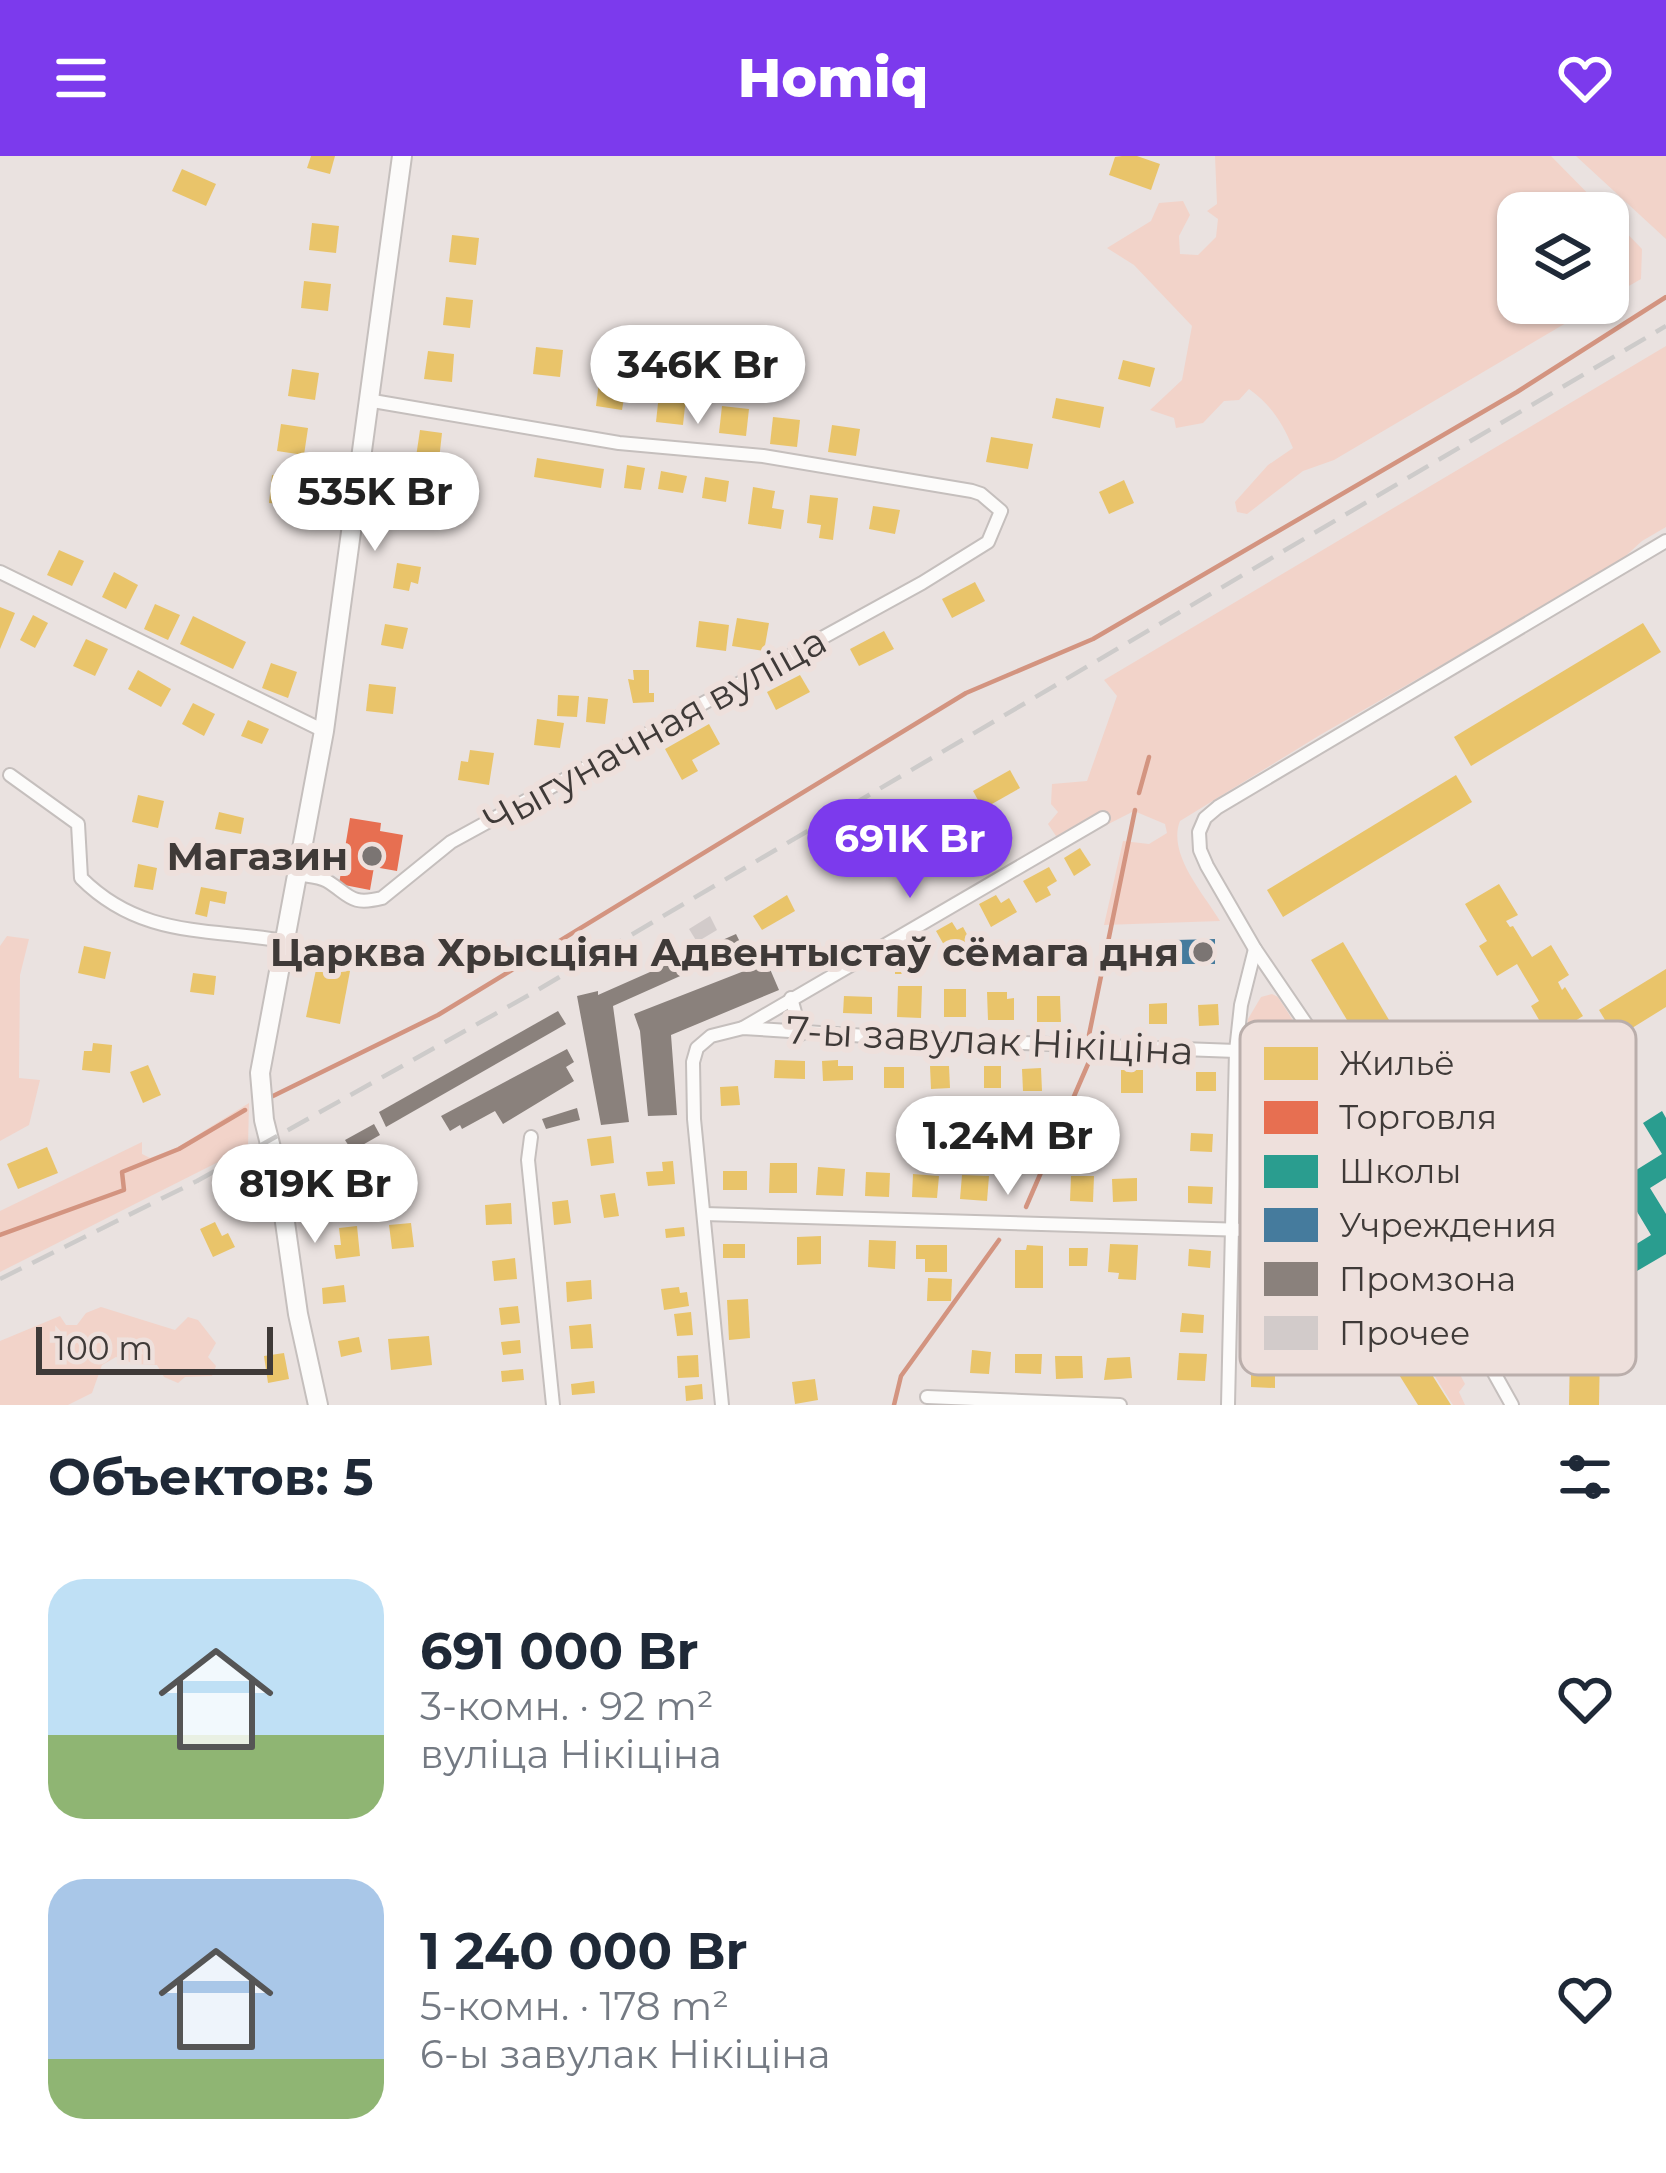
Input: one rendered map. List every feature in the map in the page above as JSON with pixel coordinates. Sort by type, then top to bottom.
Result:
[{"type":"street","points":[[318,1405],[261,1096],[262,1061],[324,730],[396,158]]},
{"type":"street","name":"Чыгуначная вуліца","points":[[297,874],[329,882],[345,897],[369,902],[382,898],[451,842],[988,542],[1001,512],[972,491],[763,456],[619,442],[367,400]]},
{"type":"street","points":[[1303,1021],[1255,950],[1207,866],[1199,832],[1205,818],[1666,542]]},
{"type":"street","points":[[0,572],[324,730]]},
{"type":"street","points":[[10,775],[78,824],[81,878],[116,908],[167,928],[284,941]]},
{"type":"street","points":[[722,1405],[693,1062],[697,1048],[711,1036],[743,1028],[1103,818]]},
{"type":"street","points":[[1228,1405],[1236,1051],[1255,950]]},
{"type":"street","points":[[791,998],[801,1034]]},
{"type":"street","name":"7-ы завулак Нікіціна","points":[[743,1028],[1236,1051]]},
{"type":"street","points":[[531,1137],[530,1182],[553,1405]]},
{"type":"street","points":[[704,1214],[1240,1228]]},
{"type":"street","points":[[1495,1375],[1512,1405]]},
{"type":"street","points":[[926,1397],[1120,1405]]},
{"type":"shaded area","points":[[1215,156],[1551,156],[1586,192],[1497,192],[1497,324],[1564,324],[1334,460],[1303,471],[1247,514],[1237,512],[1235,502],[1268,465],[1293,448],[1285,430],[1249,389],[1239,400],[1224,401],[1203,423],[1176,428],[1174,418],[1150,410],[1182,380],[1192,326],[1134,265],[1107,248],[1151,221],[1159,203],[1183,201],[1190,215],[1179,236],[1180,254],[1198,255],[1216,237],[1218,219],[1207,211],[1217,204]]},
{"type":"shaded area","points":[[1576,156],[1666,156],[1666,239],[1629,205],[1629,192],[1615,192]]},
{"type":"shaded area","points":[[1629,236],[1642,249],[1641,279],[1629,286]]},
{"type":"shaded area","points":[[1666,346],[1666,527],[1617,564],[1180,821],[1177,834],[1183,860],[1220,921],[1104,925],[1123,841],[1149,844],[1167,833],[1165,824],[1134,811],[1083,837],[1056,836],[1048,824],[1058,812],[1051,804],[1052,784],[1087,781],[1117,696],[1104,680]]},
{"type":"shaded area","points":[[7,936],[29,939],[20,975],[19,1078],[40,1080],[29,1125],[0,1141],[0,946]]},
{"type":"shaded area","points":[[1261,997],[1278,997],[1293,1021],[1248,1021]]},
{"type":"shaded area","points":[[249,1103],[248,1147],[0,1272],[0,1211],[142,1142],[142,1154],[150,1158],[178,1147]]},
{"type":"shaded area","points":[[101,1307],[175,1330],[188,1317],[198,1320],[216,1343],[208,1357],[216,1366],[212,1376],[185,1377],[178,1383],[164,1377],[157,1365],[116,1357],[102,1365],[92,1393],[68,1405],[0,1405],[0,1341],[60,1316],[66,1325],[77,1325],[86,1313]]},
{"type":"shaded area","points":[[1434,1375],[1460,1375],[1465,1384],[1459,1392],[1465,1405],[1453,1405]]},
{"type":"building: Жильё","points":[[311,156],[335,156],[330,174],[307,168]]},
{"type":"building: Жильё","points":[[1137,156],[1160,164],[1151,190],[1109,175],[1115,157]]},
{"type":"building: Жильё","points":[[182,169],[216,184],[206,206],[172,191]]},
{"type":"building: Жильё","points":[[312,223],[339,226],[336,253],[309,250]]},
{"type":"building: Жильё","points":[[452,235],[479,238],[476,265],[449,262]]},
{"type":"building: Жильё","points":[[304,281],[331,284],[328,311],[301,308]]},
{"type":"building: Жильё","points":[[446,297],[473,300],[470,328],[443,325]]},
{"type":"building: Жильё","points":[[536,347],[563,350],[560,377],[533,374]]},
{"type":"building: Жильё","points":[[428,351],[454,354],[452,382],[424,379]]},
{"type":"building: Жильё","points":[[1123,360],[1155,368],[1150,387],[1118,379]]},
{"type":"building: Жильё","points":[[292,369],[319,373],[315,400],[288,396]]},
{"type":"building: Жильё","points":[[599,382],[626,386],[622,410],[596,406]]},
{"type":"building: Жильё","points":[[659,394],[686,397],[683,425],[656,422]]},
{"type":"building: Жильё","points":[[1056,398],[1104,407],[1100,428],[1052,418]]},
{"type":"building: Жильё","points":[[722,406],[749,409],[746,436],[719,433]]},
{"type":"building: Жильё","points":[[773,417],[800,420],[797,447],[770,444]]},
{"type":"building: Жильё","points":[[281,424],[308,428],[304,455],[277,451]]},
{"type":"building: Жильё","points":[[832,425],[860,429],[856,456],[828,452]]},
{"type":"building: Жильё","points":[[420,430],[442,433],[439,460],[416,457]]},
{"type":"building: Жильё","points":[[991,437],[1033,444],[1028,469],[986,462]]},
{"type":"building: Жильё","points":[[537,458],[604,469],[601,488],[534,477]]},
{"type":"building: Жильё","points":[[627,465],[645,468],[641,490],[624,488]]},
{"type":"building: Жильё","points":[[661,471],[687,476],[683,493],[658,489]]},
{"type":"building: Жильё","points":[[272,475],[299,478],[296,506],[269,503]]},
{"type":"building: Жильё","points":[[705,477],[729,481],[726,502],[702,498]]},
{"type":"building: Жильё","points":[[1124,480],[1134,503],[1109,514],[1099,492]]},
{"type":"building: Жильё","points":[[411,487],[435,491],[431,515],[406,511]]},
{"type":"building: Жильё","points":[[753,487],[775,491],[772,508],[784,510],[781,529],[748,524]]},
{"type":"building: Жильё","points":[[810,495],[838,498],[833,540],[819,538],[821,525],[807,523]]},
{"type":"building: Жильё","points":[[873,506],[900,510],[895,534],[869,529]]},
{"type":"building: Жильё","points":[[59,550],[84,561],[72,586],[47,575]]},
{"type":"building: Жильё","points":[[397,563],[421,567],[418,584],[411,582],[409,591],[393,588]]},
{"type":"building: Жильё","points":[[114,572],[138,585],[126,609],[102,597]]},
{"type":"building: Жильё","points":[[975,582],[985,601],[952,618],[942,599]]},
{"type":"building: Жильё","points":[[155,604],[180,615],[168,640],[144,629]]},
{"type":"building: Жильё","points":[[0,607],[15,613],[0,649]]},
{"type":"building: Жильё","points":[[33,615],[48,623],[35,648],[20,640]]},
{"type":"building: Жильё","points":[[193,616],[246,642],[233,669],[180,644]]},
{"type":"building: Жильё","points":[[737,618],[769,623],[764,651],[732,646]]},
{"type":"building: Жильё","points":[[699,621],[729,625],[726,651],[696,647]]},
{"type":"building: Жильё","points":[[1643,623],[1661,652],[1471,766],[1454,737]]},
{"type":"building: Жильё","points":[[385,624],[408,628],[403,649],[381,645]]},
{"type":"building: Жильё","points":[[884,631],[894,649],[859,666],[850,649]]},
{"type":"building: Жильё","points":[[86,639],[108,649],[95,676],[73,666]]},
{"type":"building: Жильё","points":[[271,663],[297,672],[288,698],[262,688]]},
{"type":"building: Жильё","points":[[138,670],[171,689],[161,707],[128,689]]},
{"type":"building: Жильё","points":[[633,670],[649,670],[654,702],[633,703],[628,679],[634,680]]},
{"type":"building: Жильё","points":[[800,675],[810,692],[776,710],[767,692]]},
{"type":"building: Жильё","points":[[369,684],[396,687],[393,714],[366,711]]},
{"type":"building: Жильё","points":[[558,695],[579,696],[577,717],[557,716]]},
{"type":"building: Жильё","points":[[588,697],[608,699],[605,724],[586,722]]},
{"type":"building: Жильё","points":[[193,703],[215,714],[204,736],[182,724]]},
{"type":"building: Жильё","points":[[537,719],[564,723],[560,748],[534,745]]},
{"type":"building: Жильё","points":[[248,720],[269,729],[262,744],[241,736]]},
{"type":"building: Жильё","points":[[709,724],[720,744],[692,760],[698,771],[682,780],[665,749]]},
{"type":"building: Жильё","points":[[470,750],[494,753],[489,785],[458,780],[461,761],[468,762]]},
{"type":"building: Жильё","points":[[1010,770],[1020,788],[983,809],[973,791]]},
{"type":"building: Жильё","points":[[1456,775],[1472,802],[1283,917],[1267,890]]},
{"type":"building: Жильё","points":[[138,795],[164,801],[158,828],[132,822]]},
{"type":"building: Жильё","points":[[219,812],[244,818],[241,834],[215,829]]},
{"type":"building: Жильё","points":[[900,832],[909,850],[873,869],[863,852]]},
{"type":"building: Жильё","points":[[1080,848],[1091,865],[1074,876],[1064,858]]},
{"type":"building: Жильё","points":[[138,864],[157,868],[153,890],[134,887]]},
{"type":"building: Жильё","points":[[1049,867],[1057,881],[1047,887],[1051,895],[1036,903],[1023,881]]},
{"type":"building: Жильё","points":[[1499,884],[1518,915],[1506,921],[1532,957],[1551,945],[1569,975],[1558,982],[1583,1016],[1575,1021],[1540,1021],[1531,1006],[1539,1001],[1517,964],[1497,976],[1479,946],[1487,941],[1465,904]]},
{"type":"building: Жильё","points":[[201,887],[227,892],[225,904],[210,901],[207,917],[195,914]]},
{"type":"building: Жильё","points":[[787,895],[795,911],[762,930],[753,916]]},
{"type":"building: Жильё","points":[[996,895],[1001,903],[1009,898],[1017,912],[991,927],[979,904]]},
{"type":"building: Жильё","points":[[952,922],[957,930],[963,927],[970,940],[948,952],[936,931]]},
{"type":"building: Жильё","points":[[1343,942],[1390,1021],[1348,1021],[1311,960]]},
{"type":"building: Жильё","points":[[84,946],[111,952],[105,979],[78,973]]},
{"type":"building: Жильё","points":[[918,955],[919,974],[895,974],[895,956]]},
{"type":"building: Жильё","points":[[317,965],[350,971],[340,1024],[306,1017]]},
{"type":"building: Жильё","points":[[1666,969],[1666,1007],[1636,1026],[1636,1021],[1606,1021],[1599,1010]]},
{"type":"building: Жильё","points":[[193,973],[216,976],[214,995],[190,992]]},
{"type":"building: Жильё","points":[[898,986],[922,986],[921,1018],[897,1017]]},
{"type":"building: Жильё","points":[[944,989],[966,989],[966,1017],[944,1017]]},
{"type":"building: Жильё","points":[[987,992],[1007,992],[1007,999],[1014,998],[1014,1020],[988,1020]]},
{"type":"building: Жильё","points":[[844,996],[872,997],[872,1014],[843,1013]]},
{"type":"building: Жильё","points":[[1037,996],[1060,996],[1061,1022],[1037,1022]]},
{"type":"building: Жильё","points":[[1167,1003],[1167,1024],[1149,1024],[1149,1004]]},
{"type":"building: Жильё","points":[[1218,1004],[1219,1025],[1199,1026],[1198,1005]]},
{"type":"building: Жильё","points":[[93,1043],[112,1045],[110,1073],[82,1070],[84,1051],[92,1051]]},
{"type":"building: Жильё","points":[[775,1060],[805,1061],[805,1079],[774,1078]]},
{"type":"building: Жильё","points":[[838,1060],[838,1066],[853,1066],[853,1080],[823,1081],[822,1061]]},
{"type":"building: Жильё","points":[[148,1065],[161,1095],[143,1103],[130,1072]]},
{"type":"building: Жильё","points":[[930,1066],[949,1066],[950,1088],[931,1089]]},
{"type":"building: Жильё","points":[[984,1066],[1001,1066],[1001,1088],[984,1088]]},
{"type":"building: Жильё","points":[[884,1067],[904,1067],[904,1088],[884,1088]]},
{"type":"building: Жильё","points":[[1041,1068],[1042,1091],[1023,1091],[1022,1069]]},
{"type":"building: Жильё","points":[[1121,1070],[1143,1070],[1143,1093],[1121,1093]]},
{"type":"building: Жильё","points":[[1196,1072],[1216,1072],[1216,1091],[1196,1091]]},
{"type":"building: Жильё","points":[[738,1086],[740,1105],[721,1106],[720,1087]]},
{"type":"building: Жильё","points":[[1191,1133],[1213,1134],[1212,1152],[1190,1151]]},
{"type":"building: Жильё","points":[[611,1136],[614,1163],[591,1166],[587,1139]]},
{"type":"building: Жильё","points":[[996,1139],[1027,1141],[1026,1162],[995,1160]]},
{"type":"building: Жильё","points":[[47,1147],[58,1173],[18,1189],[7,1164]]},
{"type":"building: Жильё","points":[[673,1161],[675,1184],[648,1186],[646,1172],[663,1171],[662,1162]]},
{"type":"building: Жильё","points":[[770,1163],[797,1163],[797,1193],[769,1193]]},
{"type":"building: Жильё","points":[[818,1167],[845,1169],[843,1196],[816,1195]]},
{"type":"building: Жильё","points":[[723,1171],[747,1171],[747,1190],[723,1190]]},
{"type":"building: Жильё","points":[[866,1172],[890,1173],[889,1197],[865,1196]]},
{"type":"building: Жильё","points":[[913,1174],[939,1176],[937,1198],[912,1197]]},
{"type":"building: Жильё","points":[[962,1175],[989,1176],[987,1201],[960,1199]]},
{"type":"building: Жильё","points":[[1071,1176],[1094,1176],[1093,1202],[1070,1201]]},
{"type":"building: Жильё","points":[[1137,1178],[1137,1201],[1113,1202],[1112,1179]]},
{"type":"building: Жильё","points":[[1188,1186],[1213,1187],[1212,1204],[1188,1203]]},
{"type":"building: Жильё","points":[[615,1193],[619,1216],[604,1218],[600,1195]]},
{"type":"building: Жильё","points":[[568,1200],[571,1223],[554,1225],[552,1202]]},
{"type":"building: Жильё","points":[[511,1203],[512,1224],[486,1225],[485,1205]]},
{"type":"building: Жильё","points":[[215,1222],[235,1247],[213,1257],[200,1229]]},
{"type":"building: Жильё","points":[[411,1223],[414,1247],[392,1249],[389,1225]]},
{"type":"building: Жильё","points":[[357,1226],[360,1256],[336,1259],[334,1245],[341,1245],[339,1228]]},
{"type":"building: Жильё","points":[[684,1227],[685,1236],[666,1238],[665,1229]]},
{"type":"building: Жильё","points":[[821,1236],[821,1264],[797,1265],[797,1237]]},
{"type":"building: Жильё","points":[[869,1240],[896,1241],[895,1269],[868,1267]]},
{"type":"building: Жильё","points":[[723,1244],[745,1244],[745,1258],[723,1258]]},
{"type":"building: Жильё","points":[[1110,1244],[1138,1245],[1136,1280],[1118,1279],[1119,1273],[1108,1272]]},
{"type":"building: Жильё","points":[[916,1245],[947,1245],[947,1272],[925,1272],[925,1259],[916,1259]]},
{"type":"building: Жильё","points":[[1027,1245],[1043,1246],[1043,1288],[1015,1288],[1015,1250],[1026,1250]]},
{"type":"building: Жильё","points":[[1069,1248],[1088,1248],[1087,1266],[1069,1266]]},
{"type":"building: Жильё","points":[[1189,1249],[1211,1251],[1210,1268],[1188,1266]]},
{"type":"building: Жильё","points":[[515,1258],[517,1279],[494,1281],[492,1261]]},
{"type":"building: Жильё","points":[[928,1278],[952,1279],[951,1301],[927,1301]]},
{"type":"building: Жильё","points":[[591,1280],[592,1299],[567,1302],[566,1282]]},
{"type":"building: Жильё","points":[[344,1285],[346,1302],[323,1304],[322,1288]]},
{"type":"building: Жильё","points":[[679,1287],[680,1293],[687,1292],[689,1306],[664,1310],[661,1289]]},
{"type":"building: Жильё","points":[[748,1299],[750,1338],[729,1340],[727,1300]]},
{"type":"building: Жильё","points":[[518,1306],[520,1323],[501,1325],[499,1308]]},
{"type":"building: Жильё","points":[[691,1312],[693,1335],[677,1336],[674,1314]]},
{"type":"building: Жильё","points":[[1182,1313],[1204,1315],[1203,1333],[1180,1332]]},
{"type":"building: Жильё","points":[[591,1324],[593,1348],[571,1349],[569,1326]]},
{"type":"building: Жильё","points":[[429,1336],[432,1365],[391,1370],[388,1339]]},
{"type":"building: Жильё","points":[[359,1337],[362,1352],[341,1357],[338,1341]]},
{"type":"building: Жильё","points":[[520,1340],[521,1353],[503,1355],[501,1342]]},
{"type":"building: Жильё","points":[[972,1350],[991,1352],[989,1374],[970,1373]]},
{"type":"building: Жильё","points":[[284,1353],[289,1379],[268,1383],[264,1356]]},
{"type":"building: Жильё","points":[[1179,1353],[1207,1354],[1205,1381],[1177,1380]]},
{"type":"building: Жильё","points":[[1015,1354],[1042,1354],[1041,1374],[1015,1373]]},
{"type":"building: Жильё","points":[[698,1355],[699,1377],[678,1378],[677,1356]]},
{"type":"building: Жильё","points":[[1055,1356],[1082,1356],[1083,1378],[1056,1379]]},
{"type":"building: Жильё","points":[[1130,1357],[1132,1378],[1104,1380],[1107,1358]]},
{"type":"building: Жильё","points":[[523,1369],[524,1380],[502,1382],[501,1371]]},
{"type":"building: Жильё","points":[[1251,1375],[1275,1375],[1275,1388],[1251,1387]]},
{"type":"building: Жильё","points":[[1399,1375],[1432,1375],[1451,1405],[1418,1405]]},
{"type":"building: Жильё","points":[[1570,1375],[1600,1375],[1599,1405],[1569,1405]]},
{"type":"building: Жильё","points":[[815,1379],[818,1400],[795,1404],[792,1382]]},
{"type":"building: Жильё","points":[[594,1381],[595,1393],[572,1395],[571,1384]]},
{"type":"building: Жильё","points":[[702,1384],[703,1399],[686,1401],[685,1386]]},
{"type":"building: Торговля","name":"Магазин","points":[[350,818],[381,823],[380,831],[403,835],[397,871],[374,867],[370,890],[339,884]]},
{"type":"building: Школы","points":[[1662,1111],[1666,1118],[1666,1178],[1650,1188],[1666,1214],[1666,1254],[1637,1271],[1636,1244],[1651,1235],[1636,1210],[1636,1170],[1662,1154],[1643,1123]]},
{"type":"building: Учреждения","points":[[1215,939],[1215,964],[1175,964],[1175,940]]},
{"type":"building: Промзона","points":[[736,934],[743,948],[613,1006],[629,1122],[601,1125],[577,996],[598,991],[598,995]]},
{"type":"building: Промзона","points":[[767,962],[779,990],[671,1035],[677,1115],[648,1116],[640,1031],[634,1014]]},
{"type":"building: Промзона","points":[[558,1011],[566,1024],[386,1127],[379,1112]]},
{"type":"building: Промзона","points":[[567,1049],[574,1062],[566,1067],[574,1081],[503,1124],[495,1111],[450,1131],[441,1116]]},
{"type":"building: Промзона","points":[[577,1108],[580,1120],[546,1129],[542,1119]]},
{"type":"building: Промзона","points":[[374,1124],[380,1135],[352,1151],[345,1140]]},
{"type":"building: Прочее","points":[[710,916],[717,930],[697,942],[689,929]]},
{"type":"waterway","points":[[273,1096],[438,1015],[966,693],[1093,639],[1517,392],[1666,297]]},
{"type":"waterway","points":[[1139,793],[1149,757]]},
{"type":"waterway","points":[[1089,1035],[1135,810]]},
{"type":"waterway","points":[[1026,1207],[1088,1064]]},
{"type":"waterway","points":[[0,1235],[124,1190],[122,1172],[179,1149],[245,1110]]},
{"type":"waterway","points":[[894,1405],[901,1376],[999,1240]]},
{"type":"railway","points":[[0,1279],[197,1181],[529,995],[1666,326]]},
{"type":"place","name":"Магазин","points":[[372,856]]},
{"type":"place","name":"Царква Хрысціян Адвентыстаў сёмага дня","points":[[1203,952]]}]
